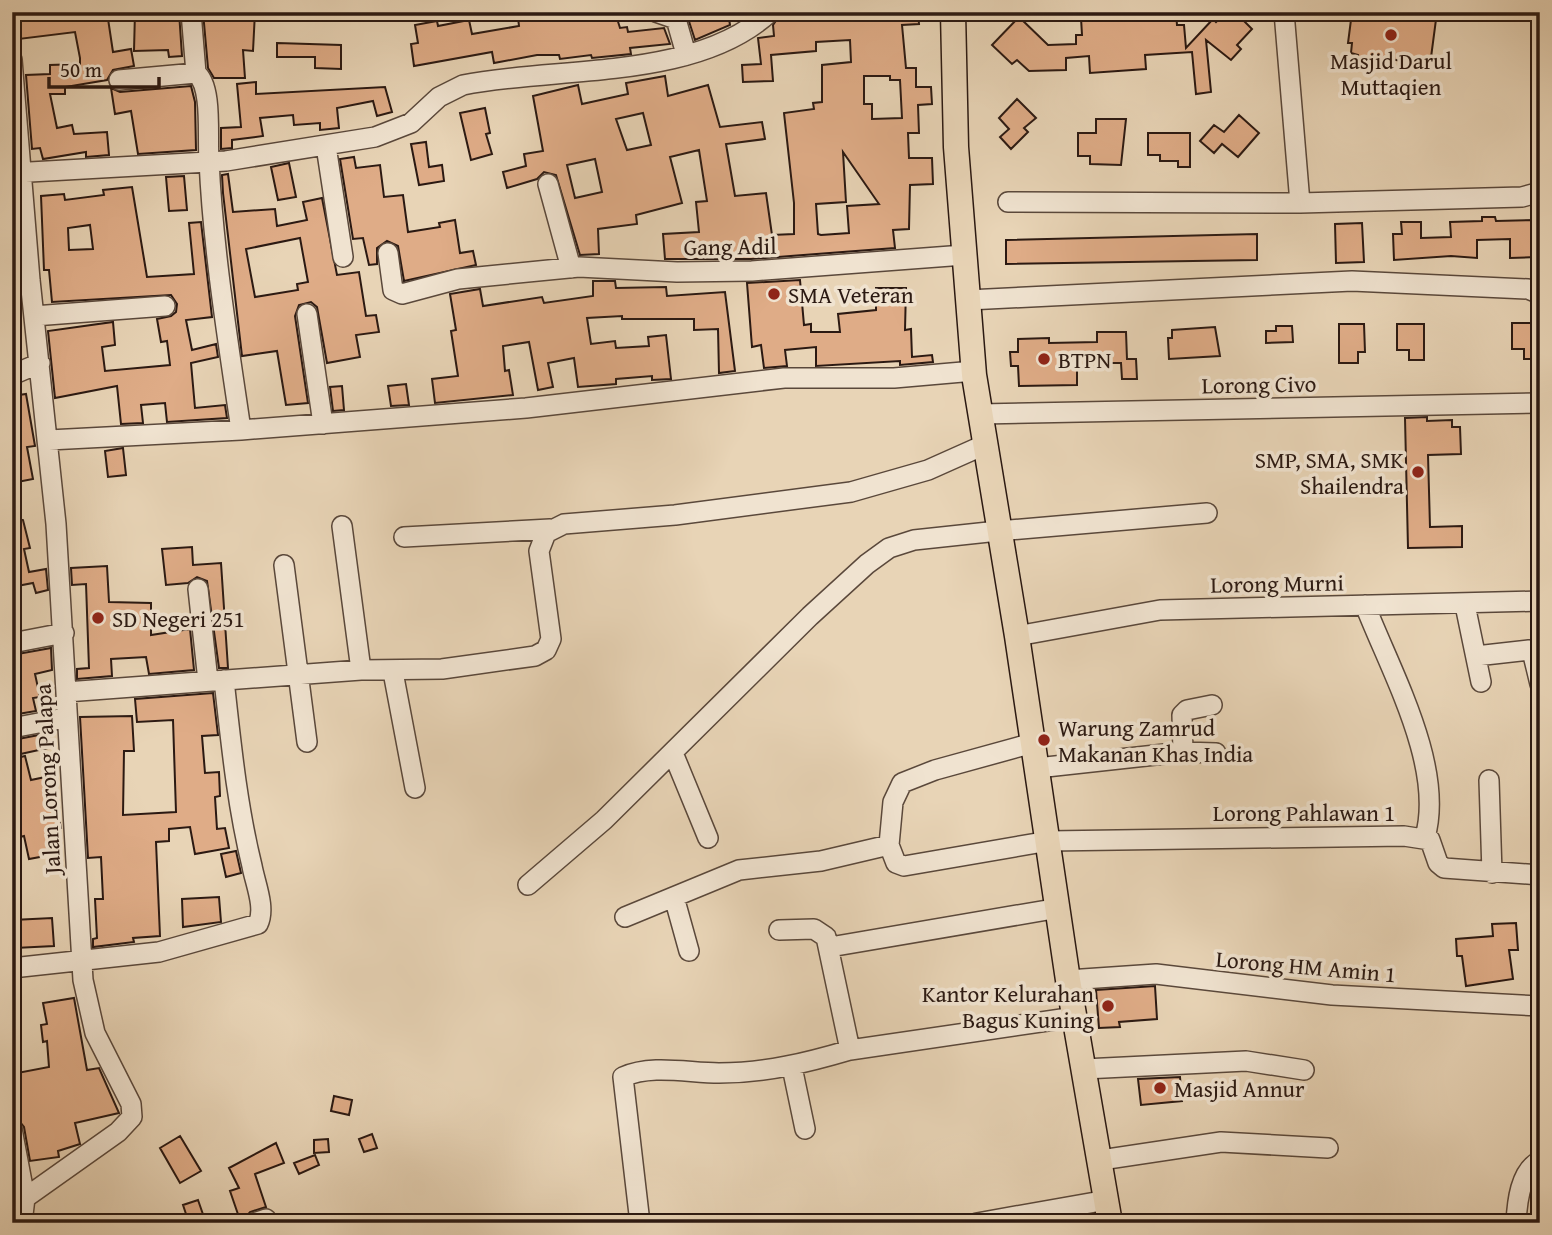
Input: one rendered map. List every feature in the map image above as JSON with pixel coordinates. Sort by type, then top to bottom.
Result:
[{"type":"main road","points":[[953,12],[956,147],[974,371],[1049,841],[1068,979],[1108,1212]]},
{"type":"street","points":[[191,12],[196,73],[206,88],[209,162],[224,315],[241,430]]},
{"type":"street","points":[[656,12],[676,19],[686,54]]},
{"type":"street","points":[[18,172],[209,162],[326,146],[397,130],[411,123],[445,92],[463,85],[638,63],[686,54],[742,33],[769,12]]},
{"type":"street","points":[[1284,12],[1300,203]]},
{"type":"street","name":"Jalan Lorong Palapa","points":[[12,60],[18,172],[49,440],[64,633],[65,718],[83,980],[91,1022],[130,1099],[132,1117],[118,1132],[43,1188],[20,1211]]},
{"type":"street","points":[[119,80],[196,73]]},
{"type":"street","points":[[326,146],[343,257]]},
{"type":"street","points":[[548,184],[571,268]]},
{"type":"street","points":[[1009,202],[1300,203],[1522,197],[1540,192]]},
{"type":"street","name":"Gang Adil","points":[[388,253],[392,286],[398,294],[424,290],[447,281],[571,268],[752,271],[964,255]]},
{"type":"street","points":[[968,300],[1352,281],[1528,289],[1540,294]]},
{"type":"street","points":[[34,316],[165,306]]},
{"type":"street","points":[[307,314],[323,424]]},
{"type":"street","points":[[12,375],[40,363]]},
{"type":"street","points":[[49,440],[241,430],[582,403],[694,386],[773,379],[894,377],[974,371]]},
{"type":"street","name":"Lorong Civo","points":[[980,414],[1540,403]]},
{"type":"street","points":[[404,537],[550,529],[572,523],[662,516],[851,492],[928,470],[984,445]]},
{"type":"street","points":[[528,885],[604,820],[810,616],[879,553],[904,542],[1207,513]]},
{"type":"street","points":[[342,526],[361,670]]},
{"type":"street","points":[[66,692],[361,670],[393,672],[535,656],[546,650],[551,632],[539,551],[542,537],[550,529]]},
{"type":"street","points":[[284,565],[307,742]]},
{"type":"street","points":[[12,968],[159,952],[252,928],[259,922],[259,896],[240,818],[198,589]]},
{"type":"street","name":"Lorong Murni","points":[[1017,636],[1160,610],[1465,605],[1540,601]]},
{"type":"street","points":[[1365,605],[1427,767],[1431,808],[1425,837]]},
{"type":"street","points":[[1465,605],[1481,682]]},
{"type":"street","points":[[12,643],[64,633]]},
{"type":"street","points":[[1476,656],[1529,650],[1533,655],[1540,684]]},
{"type":"street","points":[[393,672],[415,788]]},
{"type":"street","points":[[1183,752],[1182,715],[1187,710],[1212,705]]},
{"type":"street","points":[[12,728],[65,718]]},
{"type":"street","points":[[625,917],[739,870],[821,861],[889,845],[893,802],[902,783],[936,770],[1033,743]]},
{"type":"street","points":[[1037,768],[1183,752],[1216,753]]},
{"type":"street","points":[[673,753],[708,838]]},
{"type":"street","points":[[1489,780],[1492,873]]},
{"type":"street","name":"Lorong Pahlawan 1","points":[[889,845],[896,863],[905,866],[1049,841],[1237,836],[1425,837],[1432,842],[1438,863],[1443,867],[1540,875]]},
{"type":"street","points":[[674,897],[688,951]]},
{"type":"street","points":[[830,947],[1059,908]]},
{"type":"street","points":[[779,930],[818,930],[824,934],[830,947],[850,1050]]},
{"type":"street","name":"Lorong HM Amin 1","points":[[1068,979],[1156,974],[1332,995],[1540,1006]]},
{"type":"street","points":[[640,1223],[623,1077],[667,1070],[718,1073],[792,1067],[850,1050],[1075,1017]]},
{"type":"street","points":[[1084,1069],[1247,1061],[1304,1070]]},
{"type":"street","points":[[792,1067],[805,1129]]},
{"type":"street","points":[[12,1129],[20,1211]]},
{"type":"street","points":[[1101,1160],[1221,1142],[1328,1148]]},
{"type":"street","points":[[1516,1223],[1524,1178],[1531,1165],[1540,1161]]},
{"type":"street","points":[[977,1223],[1108,1212]]},
{"type":"building","points":[[107,12],[113,52],[131,49],[134,66],[113,70],[107,80],[65,87],[65,94],[50,94],[57,128],[72,125],[74,134],[107,132],[109,155],[86,157],[86,152],[43,159],[40,148],[32,149],[26,75],[50,74],[50,65],[80,64],[80,58],[75,32],[19,39],[16,14]]},
{"type":"building","points":[[135,12],[179,12],[182,56],[169,57],[168,50],[134,51]]},
{"type":"building","points":[[203,12],[255,12],[253,51],[243,50],[245,78],[214,78],[208,68]]},
{"type":"building","points":[[570,12],[615,12],[620,28],[627,27],[628,32],[664,28],[670,44],[630,48],[631,54],[560,59],[559,55],[537,55],[494,63],[492,52],[414,66],[411,44],[418,43],[415,25],[437,21],[438,26],[469,20],[472,34],[519,26],[518,18]]},
{"type":"building","points":[[686,12],[728,12],[730,25],[695,40]]},
{"type":"building","points":[[782,12],[789,12],[789,19],[820,18],[820,15],[832,12],[918,12],[919,24],[902,25],[906,68],[916,68],[916,87],[931,87],[932,104],[918,105],[919,133],[908,133],[909,158],[932,158],[933,184],[910,185],[909,229],[893,230],[895,248],[751,259],[665,259],[663,234],[699,232],[696,202],[707,201],[699,150],[670,157],[682,203],[636,215],[637,224],[598,229],[599,254],[580,255],[556,175],[544,172],[537,179],[507,188],[503,172],[526,166],[524,154],[543,151],[533,96],[578,85],[582,104],[628,94],[626,83],[665,76],[668,96],[708,85],[720,127],[762,122],[765,139],[726,144],[735,196],[766,193],[772,235],[794,234],[794,203],[784,113],[814,109],[813,103],[822,102],[822,65],[851,62],[850,40],[816,42],[816,51],[771,55],[773,81],[743,82],[742,65],[761,64],[758,38],[774,36],[773,25]],"holes":[[[864,76],[890,76],[890,80],[900,80],[902,118],[872,119],[872,104],[864,104]],[[643,113],[651,145],[627,150],[616,119]],[[843,152],[879,204],[847,206],[849,233],[818,234],[816,204],[846,202]],[[595,159],[602,192],[575,198],[567,165]]]},
{"type":"building","points":[[1176,12],[1177,25],[1184,25],[1186,48],[1213,19],[1216,22],[1226,12],[1235,12],[1252,29],[1237,45],[1241,49],[1231,60],[1206,40],[1211,92],[1196,94],[1192,52],[1145,55],[1146,69],[1090,73],[1089,56],[1066,58],[1066,70],[1029,71],[1017,60],[1012,64],[992,45],[1019,17],[1048,45],[1076,44],[1076,35],[1082,35],[1081,18]]},
{"type":"building","name":"Masjid Darul Muttaqien","points":[[1352,12],[1437,12],[1430,65],[1389,59],[1388,68],[1357,63],[1358,55],[1351,53],[1352,43],[1348,43]]},
{"type":"building","points":[[277,43],[341,45],[341,69],[315,68],[315,57],[277,57]]},
{"type":"building","points":[[256,82],[256,94],[385,87],[392,112],[377,116],[373,101],[337,108],[339,128],[320,130],[320,123],[294,125],[293,115],[260,118],[263,136],[232,140],[232,148],[221,149],[221,128],[241,127],[237,84]]},
{"type":"building","points":[[191,86],[195,102],[196,150],[138,154],[131,111],[115,114],[111,88],[120,92]]},
{"type":"building","points":[[1017,99],[1036,118],[1024,128],[1028,132],[1011,149],[1000,137],[1009,129],[999,118]]},
{"type":"building","points":[[485,108],[490,133],[486,134],[492,154],[471,160],[460,113]]},
{"type":"building","points":[[1239,115],[1259,133],[1238,157],[1222,144],[1214,153],[1200,141],[1214,125],[1224,132]]},
{"type":"building","points":[[1096,119],[1126,119],[1121,165],[1090,164],[1090,156],[1078,156],[1078,133],[1096,133]]},
{"type":"building","points":[[1148,133],[1190,133],[1190,167],[1178,167],[1178,161],[1160,161],[1160,155],[1148,155]]},
{"type":"building","points":[[426,142],[429,167],[442,165],[444,181],[419,185],[411,144]]},
{"type":"building","points":[[354,157],[356,168],[380,165],[384,197],[403,195],[408,232],[440,227],[439,223],[455,220],[460,253],[473,251],[476,265],[404,281],[398,246],[387,241],[377,248],[377,264],[369,265],[363,238],[353,239],[340,159]]},
{"type":"building","points":[[289,163],[296,197],[278,200],[271,167]]},
{"type":"building","points":[[228,174],[233,212],[275,209],[277,226],[307,220],[303,202],[322,198],[337,275],[359,272],[366,316],[376,315],[379,332],[356,335],[360,357],[327,363],[317,307],[311,302],[299,305],[295,316],[308,403],[286,405],[277,351],[242,356],[222,175]],"holes":[[[300,238],[308,282],[297,284],[298,290],[255,297],[246,249]]]},
{"type":"building","points":[[184,176],[187,210],[169,211],[166,177]]},
{"type":"building","points":[[132,187],[147,277],[194,274],[189,223],[201,222],[212,317],[186,320],[192,350],[216,344],[218,357],[191,363],[195,408],[225,405],[227,418],[167,422],[165,403],[141,405],[143,423],[121,424],[117,386],[55,398],[48,331],[113,322],[115,345],[102,347],[105,371],[170,365],[167,341],[161,342],[157,319],[176,312],[177,304],[171,295],[52,302],[49,270],[44,270],[41,196],[64,194],[65,200],[104,195],[103,190]],"holes":[[[90,225],[93,249],[69,250],[68,228]]]},
{"type":"building","points":[[1482,217],[1495,217],[1496,221],[1535,220],[1536,257],[1510,258],[1510,239],[1477,240],[1477,258],[1451,256],[1394,260],[1393,234],[1402,234],[1401,222],[1421,222],[1421,238],[1451,237],[1450,222],[1482,221]]},
{"type":"building","points":[[1362,223],[1364,262],[1336,263],[1335,224]]},
{"type":"building","points":[[1257,234],[1257,260],[1006,264],[1006,240]]},
{"type":"building","points":[[800,280],[804,325],[811,324],[811,332],[840,332],[838,314],[876,310],[876,288],[906,288],[905,330],[911,329],[912,357],[932,355],[933,362],[900,365],[900,361],[816,366],[816,347],[785,350],[787,366],[764,368],[761,345],[752,347],[747,283]]},
{"type":"building","points":[[593,281],[615,281],[616,288],[666,287],[667,296],[725,292],[735,371],[719,373],[718,329],[694,330],[694,319],[622,319],[622,316],[587,318],[591,344],[615,341],[616,348],[649,346],[648,337],[666,335],[671,379],[652,380],[652,376],[616,379],[616,384],[578,387],[574,358],[548,363],[553,387],[538,390],[529,342],[503,346],[505,371],[509,370],[513,395],[435,403],[432,379],[458,376],[451,331],[456,330],[450,294],[480,289],[483,306],[542,297],[544,303],[593,296]]},
{"type":"building","points":[[1512,323],[1538,323],[1539,359],[1524,359],[1524,349],[1512,349]]},
{"type":"building","points":[[1339,324],[1364,324],[1365,352],[1358,352],[1358,363],[1339,363]]},
{"type":"building","points":[[1397,324],[1424,324],[1424,360],[1409,360],[1409,350],[1397,350]]},
{"type":"building","points":[[1276,326],[1292,326],[1293,342],[1266,343],[1266,331],[1276,331]]},
{"type":"building","points":[[1215,327],[1220,356],[1169,359],[1168,338],[1172,338],[1172,330]]},
{"type":"building","name":"BTPN","points":[[1097,332],[1126,332],[1127,359],[1136,359],[1137,379],[1122,379],[1121,363],[1109,363],[1109,356],[1077,356],[1077,385],[1019,386],[1018,366],[1011,366],[1010,352],[1018,352],[1018,339],[1049,338],[1049,343],[1097,342]]},
{"type":"building","points":[[406,384],[409,405],[391,406],[388,386]]},
{"type":"building","points":[[342,386],[344,410],[333,411],[330,387]]},
{"type":"building","points":[[26,394],[35,446],[27,447],[33,479],[12,483],[12,396]]},
{"type":"building","name":"SMP, SMA, SMK Shailendra","points":[[1427,417],[1427,421],[1452,420],[1452,427],[1460,427],[1461,454],[1428,455],[1430,527],[1462,526],[1462,547],[1408,548],[1405,418]]},
{"type":"building","points":[[123,448],[126,475],[108,477],[105,451]]},
{"type":"building","points":[[12,518],[23,520],[30,548],[24,549],[29,572],[46,569],[48,590],[36,593],[33,583],[12,587]]},
{"type":"building","points":[[192,547],[193,565],[221,563],[228,668],[219,668],[207,581],[197,577],[188,583],[166,585],[162,549]]},
{"type":"building","points":[[107,566],[109,602],[151,603],[151,635],[190,629],[194,670],[149,674],[146,657],[111,659],[112,676],[77,679],[77,669],[89,668],[86,584],[72,585],[71,568]]},
{"type":"building","points":[[51,648],[52,670],[35,674],[40,697],[33,698],[36,711],[12,715],[12,655]]},
{"type":"building","points":[[213,693],[218,735],[202,736],[205,773],[219,772],[220,796],[215,797],[217,829],[225,828],[229,848],[195,854],[190,827],[169,829],[169,841],[156,842],[160,936],[133,938],[134,942],[93,947],[93,939],[97,938],[95,899],[103,899],[101,857],[88,858],[80,717],[132,716],[134,751],[124,751],[123,815],[176,812],[173,720],[137,722],[135,699]]},
{"type":"building","points":[[44,734],[48,748],[16,755],[13,740]]},
{"type":"building","points":[[25,756],[31,780],[50,776],[61,828],[50,831],[56,854],[29,859],[24,836],[12,839],[12,759]]},
{"type":"building","points":[[236,851],[241,873],[226,877],[221,854]]},
{"type":"building","points":[[219,897],[221,922],[183,927],[182,899]]},
{"type":"building","points":[[52,918],[54,946],[15,948],[13,920]]},
{"type":"building","points":[[1516,923],[1518,950],[1509,950],[1513,979],[1466,986],[1462,956],[1457,956],[1456,939],[1493,936],[1492,924]]},
{"type":"building","points":[[1155,986],[1157,1019],[1119,1022],[1120,1027],[1099,1028],[1096,990]]},
{"type":"building","points":[[74,998],[87,1070],[99,1068],[119,1113],[75,1123],[80,1144],[58,1151],[59,1157],[30,1161],[24,1127],[16,1117],[19,1117],[12,1074],[49,1067],[47,1041],[43,1042],[41,1025],[47,1024],[43,1003]]},
{"type":"building","name":"Masjid Annur","points":[[1180,1077],[1182,1101],[1141,1105],[1138,1079]]},
{"type":"building","points":[[334,1096],[352,1100],[349,1115],[331,1111]]},
{"type":"building","points":[[372,1134],[377,1148],[364,1152],[359,1139]]},
{"type":"building","points":[[180,1136],[201,1171],[180,1183],[160,1148]]},
{"type":"building","points":[[328,1139],[329,1152],[314,1153],[314,1140]]},
{"type":"building","points":[[276,1143],[284,1163],[255,1174],[266,1207],[250,1212],[241,1223],[230,1191],[239,1188],[229,1168]]},
{"type":"building","points":[[315,1155],[319,1165],[299,1174],[294,1163]]},
{"type":"building","points":[[198,1200],[206,1223],[189,1223],[183,1205]]},
{"type":"place","name":"Masjid Darul Muttaqien","points":[[1391,35]]},
{"type":"place","name":"SMA Veteran","points":[[774,294]]},
{"type":"place","name":"BTPN","points":[[1044,359]]},
{"type":"place","name":"SMP, SMA, SMK Shailendra","points":[[1418,472]]},
{"type":"place","name":"SD Negeri 251","points":[[98,618]]},
{"type":"place","name":"Warung Zamrud Makanan Khas India","points":[[1044,740]]},
{"type":"place","name":"Kantor Kelurahan Bagus Kuning","points":[[1108,1006]]},
{"type":"place","name":"Masjid Annur","points":[[1160,1088]]}]
